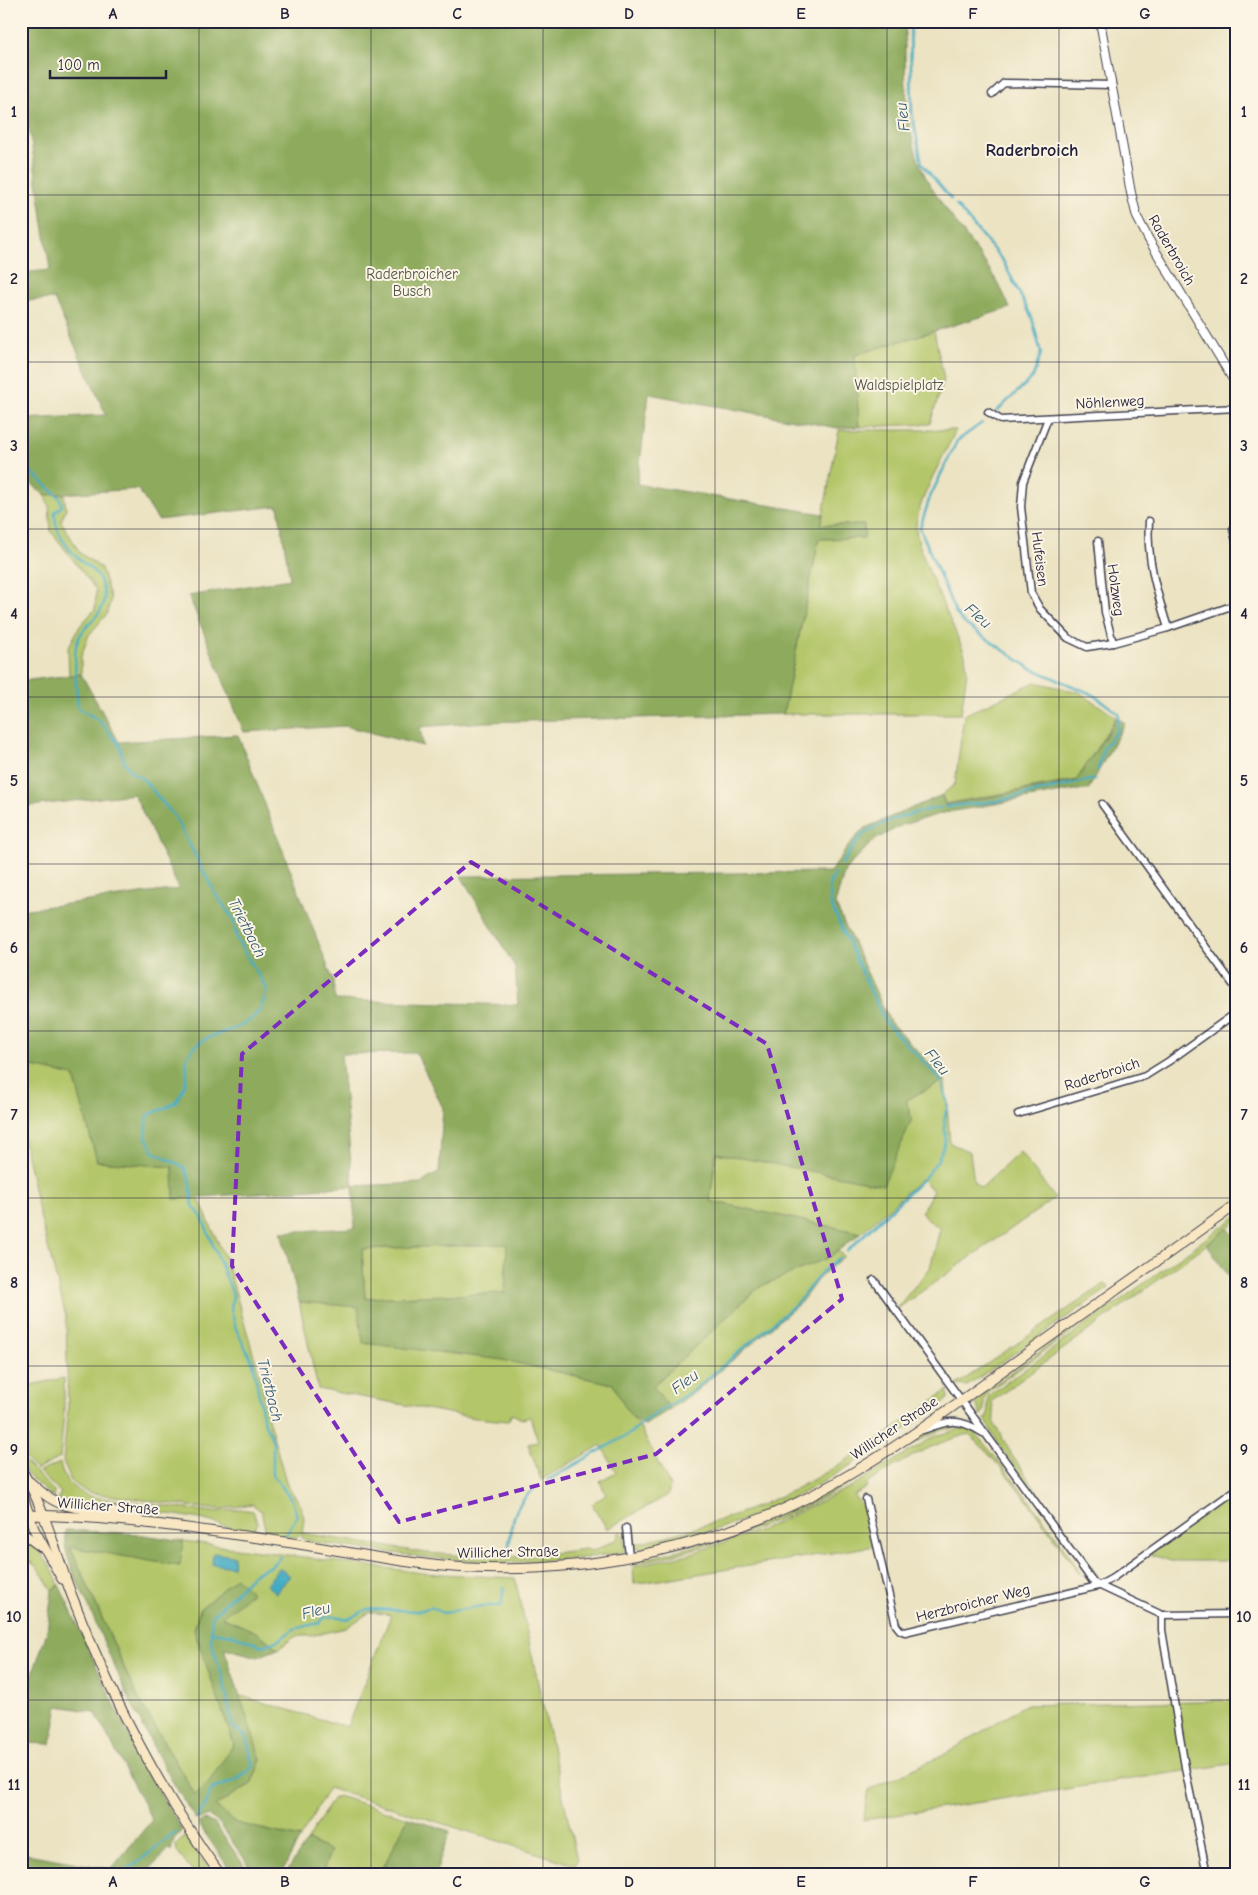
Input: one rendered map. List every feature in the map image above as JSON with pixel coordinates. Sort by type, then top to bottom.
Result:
[{"type":"main road","name":"Willicher Straße","points":[[25,1515],[145,1522],[447,1566],[538,1567],[629,1556],[703,1538],[773,1513],[832,1484],[911,1435],[1237,1204]]},
{"type":"main road","points":[[21,1469],[28,1480],[42,1515],[72,1597],[137,1739],[177,1811],[220,1874]]},
{"type":"main road","points":[[28,1480],[43,1494],[62,1504],[128,1514],[145,1522]]},
{"type":"main road","points":[[21,1490],[25,1515],[72,1597]]},
{"type":"main road","points":[[21,1532],[44,1549]]},
{"type":"street","name":"Raderbroich","points":[[1100,21],[1128,176],[1140,224],[1237,386]]},
{"type":"street","points":[[992,94],[1004,83],[1112,85]]},
{"type":"street","name":"Nöhlenweg","points":[[988,412],[1001,420],[1237,408]]},
{"type":"street","name":"Hufeisen","points":[[1048,418],[1024,478],[1021,493],[1031,593],[1040,609],[1076,644],[1090,647],[1113,643],[1168,628],[1237,604]]},
{"type":"street","points":[[1149,521],[1148,535],[1154,582],[1168,628]]},
{"type":"street","points":[[1233,529],[1237,545]]},
{"type":"street","name":"Holzweg","points":[[1098,541],[1105,612],[1113,643]]},
{"type":"street","points":[[1102,804],[1237,990]]},
{"type":"street","name":"Raderbroich","points":[[1018,1114],[1144,1076],[1164,1065],[1237,1012]]},
{"type":"street","name":"Willicher Straße","points":[[874,1280],[960,1400]]},
{"type":"street","points":[[960,1400],[1086,1575],[1098,1586],[1162,1615],[1237,1614]]},
{"type":"street","points":[[911,1435],[955,1420],[969,1424],[986,1435]]},
{"type":"street","name":"Herzbroicher Weg","points":[[866,1499],[896,1625],[902,1631],[1098,1586],[1111,1579],[1237,1489]]},
{"type":"street","points":[[626,1528],[629,1556]]},
{"type":"street","points":[[1162,1615],[1162,1630],[1186,1773],[1208,1874]]},
{"type":"highlighted area","points":[[471,862],[767,1044],[842,1299],[656,1454],[399,1522],[232,1266],[242,1054]]},
{"type":"green space","name":"Raderbroicher Busch","points":[[21,21],[905,21],[907,103],[914,145],[920,164],[938,197],[993,275],[1010,308],[855,355],[859,427],[838,428],[649,394],[637,484],[823,514],[821,525],[864,525],[864,538],[819,539],[783,714],[485,722],[420,727],[423,746],[345,726],[244,732],[189,596],[290,579],[278,506],[158,520],[138,489],[44,495],[21,474],[21,419],[106,415],[54,299],[21,301],[21,273],[50,270],[21,74]]},
{"type":"green space","name":"Waldspielplatz","points":[[934,331],[944,379],[930,424],[859,427],[854,355]]},
{"type":"green space","points":[[839,430],[956,430],[927,490],[916,525],[921,551],[965,655],[967,671],[961,714],[783,714],[819,539],[864,538],[864,525],[821,525]]},
{"type":"green space","points":[[64,494],[66,509],[61,521],[80,553],[101,568],[111,599],[107,614],[89,635],[81,656],[81,674],[69,676],[68,648],[80,626],[95,609],[96,590],[51,531],[49,506],[44,495]]},
{"type":"green space","points":[[81,674],[119,742],[238,735],[333,980],[335,1000],[518,1005],[515,967],[461,876],[830,872],[852,841],[865,828],[942,795],[945,805],[1076,781],[1117,718],[1125,723],[1088,790],[1074,790],[943,813],[902,825],[873,841],[845,870],[835,904],[890,1022],[945,1080],[906,1100],[912,1119],[883,1185],[716,1153],[710,1201],[861,1233],[830,1257],[759,1287],[653,1386],[670,1409],[645,1425],[630,1414],[613,1384],[503,1360],[363,1343],[358,1307],[299,1302],[281,1232],[355,1228],[353,1186],[174,1199],[173,1167],[97,1161],[74,1076],[21,1064],[21,910],[179,889],[134,794],[21,807],[21,681]],"holes":[[[416,1053],[443,1108],[439,1172],[421,1183],[353,1186],[341,1054]],[[507,1244],[505,1293],[365,1298],[362,1249]]]},
{"type":"green space","points":[[1035,682],[1079,692],[1116,717],[1077,780],[945,804],[942,795],[955,784],[964,715]]},
{"type":"green space","points":[[21,1064],[74,1076],[97,1161],[173,1167],[174,1199],[198,1197],[226,1260],[261,1380],[268,1418],[287,1485],[299,1502],[304,1518],[302,1533],[426,1553],[524,1557],[585,1549],[593,1551],[617,1539],[619,1532],[623,1533],[625,1550],[622,1553],[573,1559],[500,1563],[423,1557],[319,1543],[303,1539],[301,1534],[294,1538],[266,1533],[261,1511],[252,1504],[211,1509],[92,1493],[83,1490],[71,1481],[63,1461],[68,1407],[66,1317],[39,1212],[21,1128]]},
{"type":"green space","points":[[945,1080],[950,1143],[970,1152],[974,1182],[981,1188],[1020,1152],[1055,1198],[894,1311],[930,1268],[940,1229],[921,1213],[933,1191],[922,1178],[861,1233],[710,1201],[716,1153],[883,1184],[906,1100]]},
{"type":"green space","points":[[1237,1216],[1237,1220],[1206,1245],[992,1401],[995,1425],[1013,1457],[1099,1577],[1097,1579],[1082,1563],[1000,1446],[984,1419],[987,1417],[989,1395]]},
{"type":"green space","points":[[1227,1227],[1237,1241],[1237,1288],[1207,1245]]},
{"type":"green space","points":[[507,1244],[505,1293],[365,1298],[362,1249]]},
{"type":"green space","points":[[838,1251],[844,1256],[818,1279],[801,1302],[696,1391],[670,1409],[653,1386],[759,1287]]},
{"type":"green space","points":[[1106,1283],[1109,1288],[967,1386],[956,1385]]},
{"type":"green space","points":[[1114,1298],[1116,1300],[987,1392],[984,1399],[984,1411],[981,1415],[976,1404],[978,1396]]},
{"type":"green space","points":[[299,1302],[358,1306],[503,1360],[613,1384],[642,1431],[670,1486],[668,1495],[607,1529],[592,1504],[606,1495],[600,1481],[616,1472],[601,1445],[541,1480],[528,1444],[538,1442],[530,1417],[522,1419],[512,1414],[508,1421],[475,1418],[318,1389]]},
{"type":"green space","points":[[64,1378],[64,1412],[60,1458],[36,1470],[21,1454],[21,1387]]},
{"type":"green space","points":[[948,1390],[948,1399],[942,1404],[859,1460],[793,1498],[755,1515],[707,1532],[643,1548],[634,1549],[631,1545],[738,1514],[779,1497],[857,1453]]},
{"type":"green space","points":[[949,1424],[962,1426],[940,1431],[922,1440],[834,1492],[775,1521],[707,1545],[636,1563],[637,1560],[717,1539],[794,1509],[844,1484],[921,1437]]},
{"type":"green space","points":[[968,1427],[992,1452],[1029,1500],[1064,1547],[1080,1575],[1000,1466],[969,1434],[941,1443],[891,1468],[866,1484],[867,1487],[853,1496],[866,1512],[875,1546],[634,1584],[633,1566],[689,1554],[764,1529],[850,1487],[935,1436]]},
{"type":"green space","points":[[21,1458],[54,1491],[53,1497],[28,1475],[24,1470]]},
{"type":"green space","points":[[60,1463],[67,1481],[75,1489],[92,1497],[213,1512],[241,1509],[253,1511],[258,1523],[252,1531],[247,1531],[184,1516],[70,1503],[57,1499],[61,1493],[39,1472]]},
{"type":"green space","points":[[1222,1501],[1237,1522],[1237,1561],[1171,1561],[1149,1554]]},
{"type":"green space","points":[[66,1530],[137,1534],[183,1541],[180,1566],[70,1547],[137,1696],[195,1795],[211,1779],[234,1744],[194,1630],[200,1609],[236,1577],[252,1593],[222,1617],[258,1633],[278,1649],[258,1657],[224,1648],[261,1760],[251,1784],[215,1806],[236,1823],[300,1838],[281,1874],[255,1874],[219,1823],[209,1816],[196,1820],[151,1742],[112,1660],[68,1558],[65,1538]]},
{"type":"green space","points":[[21,1536],[39,1551],[53,1571],[59,1585],[52,1590],[38,1568],[21,1554]]},
{"type":"green space","points":[[183,1541],[423,1573],[515,1578],[577,1860],[575,1865],[329,1788],[300,1838],[236,1823],[215,1806],[251,1784],[261,1760],[238,1695],[347,1727],[391,1615],[370,1612],[346,1628],[310,1636],[296,1636],[278,1649],[258,1633],[221,1617],[236,1577],[200,1609],[194,1630],[234,1744],[211,1779],[195,1795],[137,1696],[70,1546],[179,1566]]},
{"type":"green space","points":[[59,1585],[132,1741],[182,1830],[174,1839],[171,1851],[169,1849],[145,1874],[21,1874],[21,1853],[111,1869],[152,1820],[95,1712],[58,1706],[51,1744],[21,1743],[21,1726],[26,1700],[24,1699],[47,1632],[52,1590]]},
{"type":"green space","points":[[1235,1700],[1237,1763],[863,1820],[869,1790],[947,1753],[1025,1705]]},
{"type":"green space","points":[[338,1796],[408,1818],[380,1874],[339,1874],[324,1867],[331,1851],[308,1840],[332,1799]]},
{"type":"green space","points":[[408,1818],[450,1831],[435,1874],[380,1874]]},
{"type":"green space","points":[[205,1820],[215,1824],[250,1874],[233,1874],[198,1823]]},
{"type":"green space","points":[[185,1836],[212,1874],[194,1874],[177,1852],[176,1845]]},
{"type":"green space","points":[[308,1840],[331,1851],[324,1867],[339,1874],[285,1874]]},
{"type":"water","points":[[213,1553],[234,1556],[233,1567],[212,1564]]},
{"type":"water","points":[[279,1568],[290,1576],[276,1593],[266,1585]]},
{"type":"waterway","name":"Fleu","points":[[910,21],[912,113],[922,164],[951,199]]},
{"type":"waterway","name":"Fleu","points":[[956,205],[1003,261],[1032,318],[1041,353],[1033,377],[996,412]]},
{"type":"waterway","name":"Fleu","points":[[982,423],[957,441],[930,497],[920,528],[956,614],[965,624],[1030,668],[1094,695],[1119,714],[1117,731],[1104,747],[1098,770]]},
{"type":"waterway","name":"Trietbach","points":[[21,463],[60,498],[62,506],[55,512],[55,518],[61,536],[72,552],[97,575],[104,595],[104,602],[98,615],[82,632],[76,646],[75,668],[78,708],[100,721],[120,746],[124,761],[131,772],[143,779],[175,817],[215,893],[233,919],[237,940],[267,989],[259,1011],[250,1020],[241,1026],[201,1042],[193,1049],[186,1059],[186,1079],[181,1094],[169,1107],[148,1115],[146,1137],[154,1152],[184,1167],[189,1178],[193,1206],[202,1217],[233,1295],[231,1309],[236,1329],[253,1363],[264,1422],[273,1441],[273,1475],[292,1500],[297,1516],[285,1536]]},
{"type":"waterway","name":"Fleu","points":[[945,807],[997,801],[1095,779]]},
{"type":"waterway","name":"Fleu","points":[[842,864],[857,841],[866,832],[886,822],[909,814],[940,808]]},
{"type":"waterway","name":"Fleu","points":[[835,874],[829,884],[831,905],[885,1022],[941,1080],[948,1105],[944,1120],[946,1139],[938,1160],[925,1177],[847,1251]]},
{"type":"waterway","name":"Fleu","points":[[548,1480],[629,1434],[646,1420],[695,1389],[797,1303],[821,1273],[839,1258]]},
{"type":"waterway","name":"Fleu","points":[[508,1554],[512,1525],[517,1509],[536,1487]]},
{"type":"waterway","name":"Trietbach","points":[[197,1818],[206,1804],[212,1789],[240,1777],[253,1765],[246,1737],[233,1727],[223,1678],[211,1642],[212,1616],[254,1574],[271,1566],[280,1557]]},
{"type":"waterway","name":"Fleu","points":[[211,1632],[233,1635],[263,1646],[279,1640],[294,1629],[319,1623],[323,1618],[335,1616],[348,1619],[368,1609],[419,1611],[431,1607],[443,1613],[481,1606],[501,1606],[504,1587]]},
{"type":"waterway","name":"Trietbach","points":[[123,1874],[176,1832]]},
{"type":"district","name":"Raderbroich","points":[[1032,150]]}]
